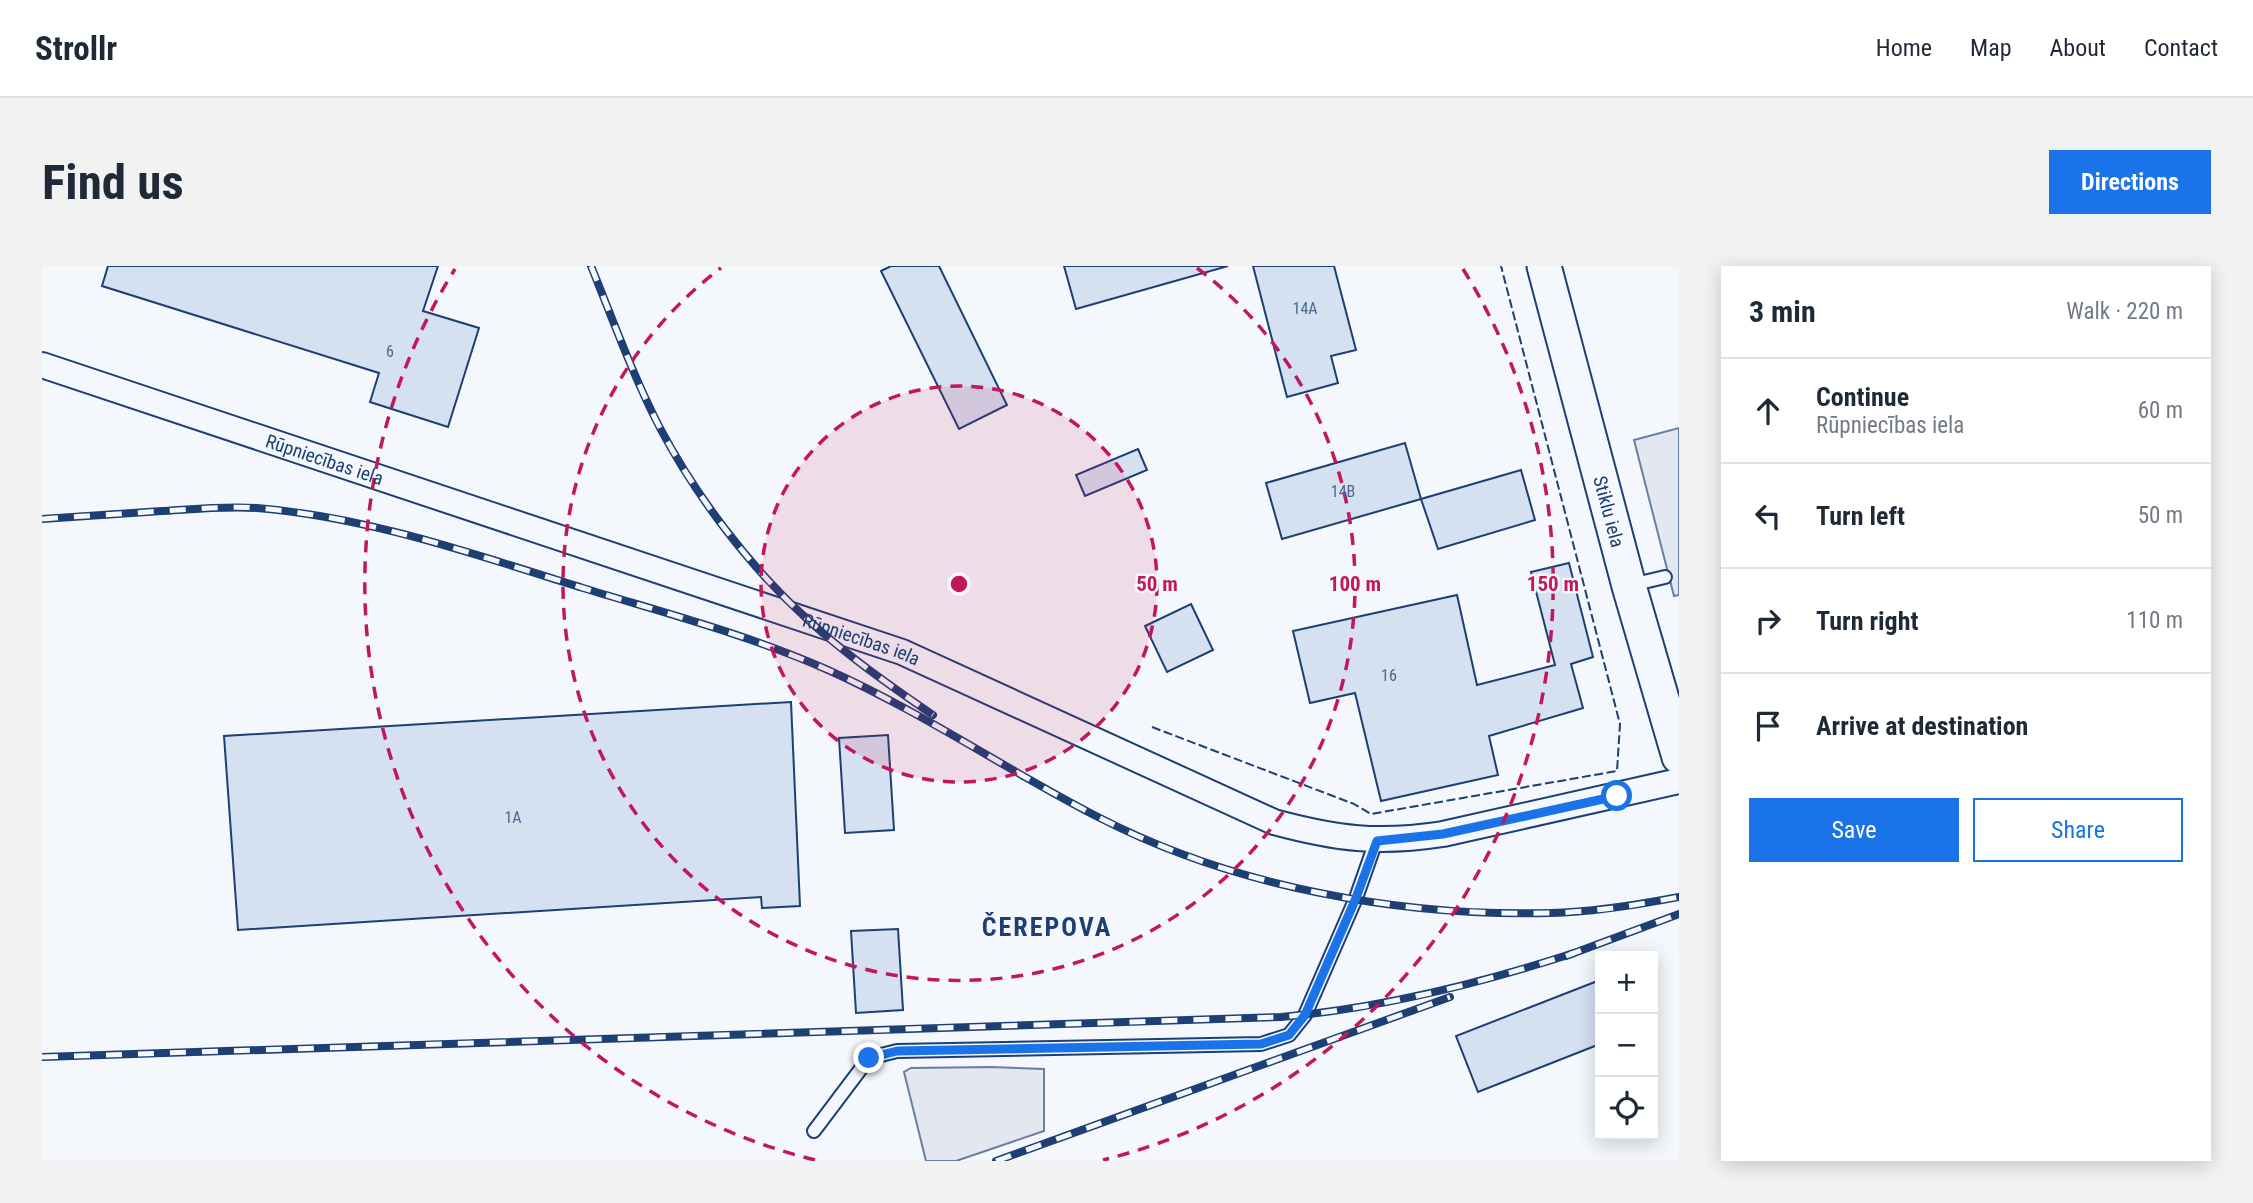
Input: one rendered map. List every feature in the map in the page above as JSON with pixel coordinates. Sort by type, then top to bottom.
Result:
[{"type":"street","name":"Stiklu iela","points":[[1544,266],[1629,586],[1679,757]]},
{"type":"street","name":"Rūpniecības iela","points":[[42,365],[890,647],[1274,822],[1320,835],[1377,841],[1443,834],[1679,781]]},
{"type":"lane","points":[[1629,586],[1665,577]]},
{"type":"lane","points":[[814,1131],[869,1058],[897,1051],[1261,1044],[1289,1035],[1305,1015],[1356,898],[1377,841]]},
{"type":"shaded area","points":[[1679,428],[1679,595],[1674,596],[1634,440]]},
{"type":"shaded area","points":[[911,1068],[1044,1069],[1044,1131],[956,1161],[926,1161],[904,1072]]},
{"type":"building","points":[[108,266],[438,266],[423,311],[479,328],[448,427],[370,402],[379,373],[102,286]]},
{"type":"building","points":[[891,266],[939,266],[1007,405],[959,429],[881,271]]},
{"type":"building","points":[[1064,266],[1228,266],[1076,309]]},
{"type":"building","points":[[1253,266],[1334,266],[1356,350],[1331,356],[1338,383],[1287,397]]},
{"type":"building","points":[[1405,443],[1421,499],[1282,539],[1266,483]]},
{"type":"building","points":[[1138,449],[1147,470],[1085,496],[1076,475]]},
{"type":"building","points":[[1521,470],[1535,520],[1438,549],[1421,499]]},
{"type":"building","points":[[1569,563],[1593,657],[1571,664],[1583,708],[1489,736],[1498,775],[1381,801],[1355,693],[1310,703],[1293,631],[1457,595],[1477,685],[1555,665],[1531,572]]},
{"type":"building","points":[[1191,604],[1213,650],[1167,672],[1145,626]]},
{"type":"building","points":[[791,702],[800,906],[762,908],[761,897],[238,930],[224,736]]},
{"type":"building","points":[[888,735],[894,830],[845,833],[839,738]]},
{"type":"building","points":[[898,929],[903,1010],[856,1013],[851,931]]},
{"type":"building","points":[[1595,982],[1595,1046],[1478,1092],[1456,1036]]},
{"type":"railway","points":[[591,266],[632,368],[660,428],[690,479],[725,529],[764,576],[806,618],[868,669],[933,715]]},
{"type":"railway","points":[[42,519],[210,508],[257,508],[340,520],[422,539],[707,625],[798,657],[863,686],[1066,800],[1152,842],[1206,863],[1320,893],[1436,910],[1494,913],[1583,911],[1679,897]]},
{"type":"railway","points":[[1566,956],[1679,914]]},
{"type":"railway","points":[[42,1057],[1281,1017],[1393,1001],[1502,975],[1574,953]]},
{"type":"railway","points":[[996,1161],[1450,997]]},
{"type":"fence","points":[[1152,727],[1354,804],[1371,814],[1617,771],[1620,724],[1501,266]]},
{"type":"district","name":"ČEREPOVA","points":[[1047,927]]},
{"type":"route","points":[[869,1058],[897,1051],[1261,1044],[1289,1035],[1305,1015],[1356,898],[1377,841],[1443,834],[1617,796]]}]
